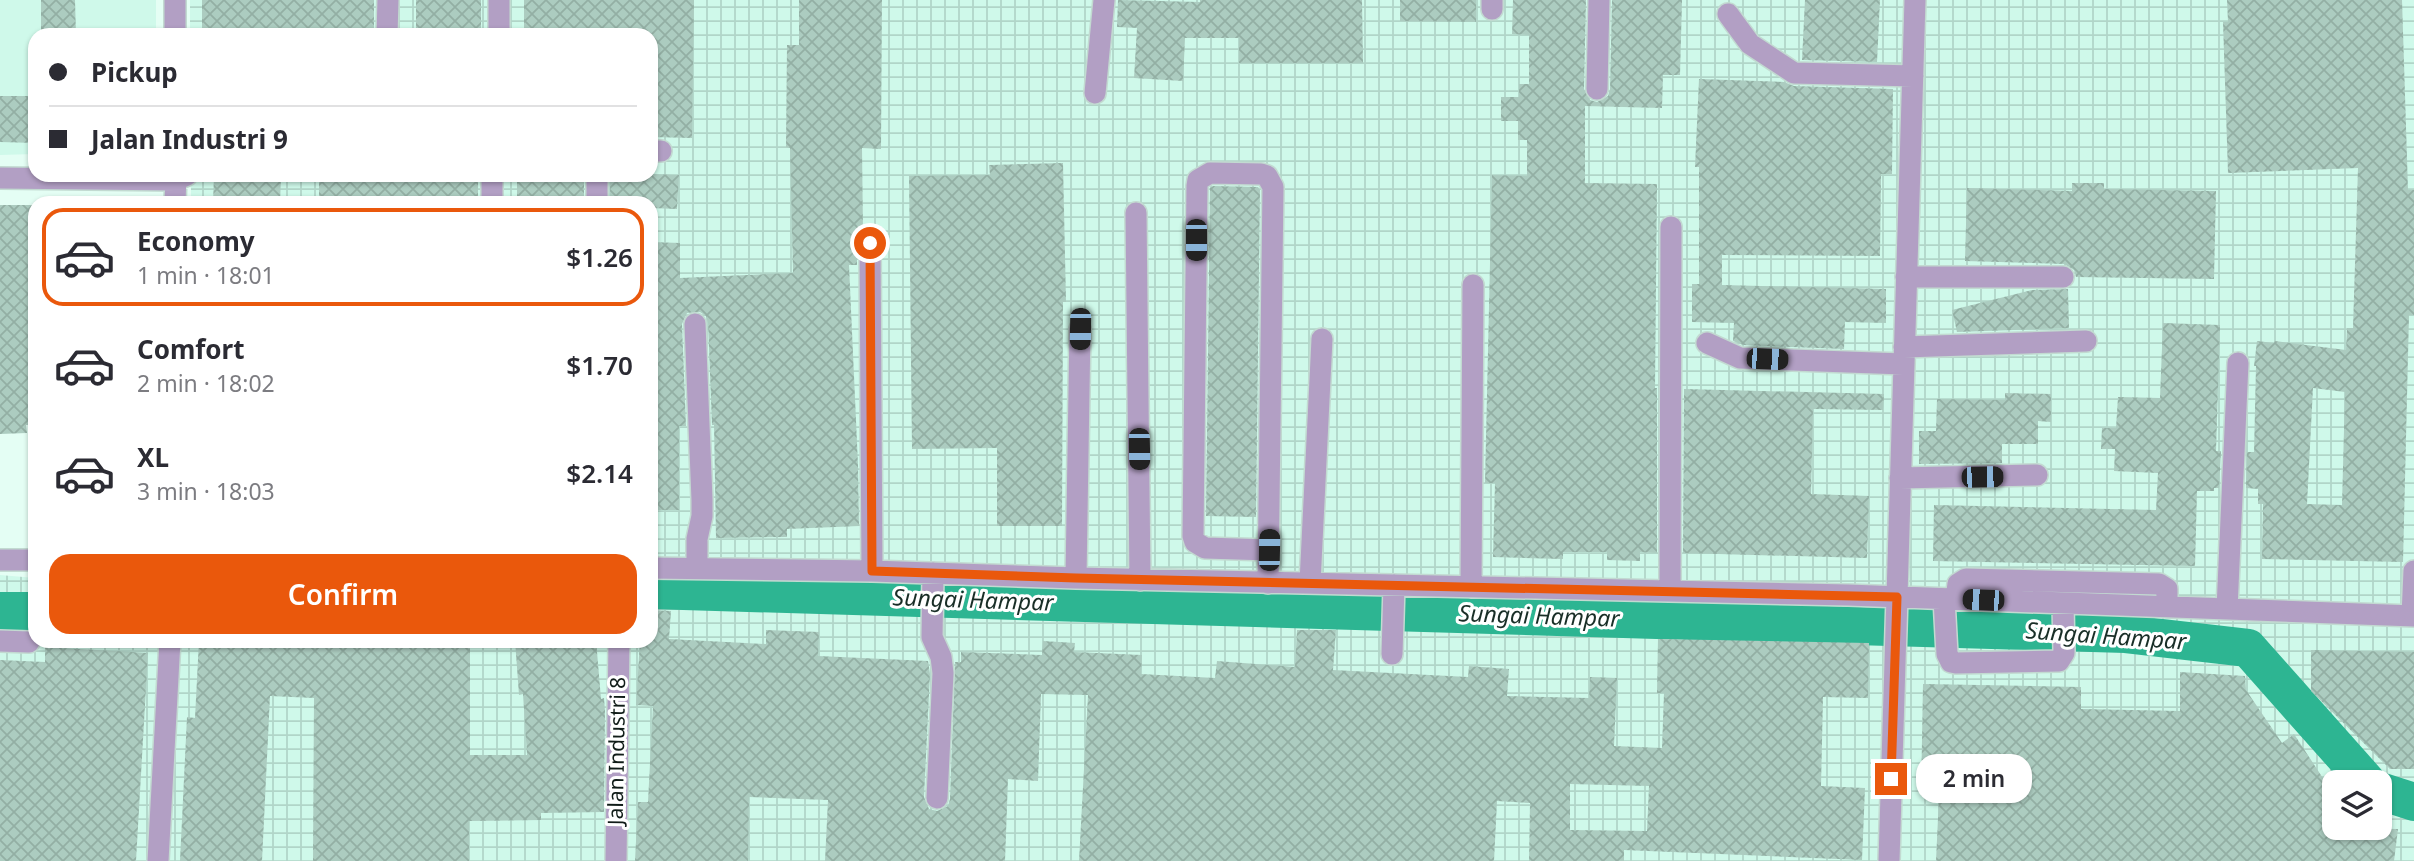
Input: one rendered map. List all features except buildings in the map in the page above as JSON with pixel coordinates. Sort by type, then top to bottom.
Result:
[{"type":"street","points":[[175,0],[175,28]]},
{"type":"street","points":[[387,28],[388,0]]},
{"type":"street","points":[[499,0],[499,28]]},
{"type":"street","points":[[1095,93],[1104,0]]},
{"type":"street","points":[[1597,89],[1599,0]]},
{"type":"street","points":[[1889,861],[1915,0]]},
{"type":"street","points":[[1728,14],[1750,44],[1794,73],[1913,76]]},
{"type":"street","points":[[1268,583],[1269,550],[1273,187],[1267,176],[1261,174],[1210,173],[1198,180],[1196,186],[1193,536],[1195,542],[1205,548],[1269,550]]},
{"type":"street","points":[[0,178],[28,178]]},
{"type":"street","points":[[1136,213],[1140,580]]},
{"type":"street","points":[[1670,591],[1671,228]]},
{"type":"street","points":[[870,243],[872,571]]},
{"type":"street","points":[[1906,278],[2063,278]]},
{"type":"street","points":[[1471,587],[1473,285]]},
{"type":"street","points":[[695,324],[702,500],[702,516],[696,545],[697,568]]},
{"type":"street","points":[[1076,578],[1080,329]]},
{"type":"street","points":[[1310,583],[1322,339]]},
{"type":"street","points":[[1707,343],[1740,358],[1904,355],[2086,341]]},
{"type":"street","points":[[2227,609],[2238,363]]},
{"type":"street","points":[[1900,478],[2037,475]]},
{"type":"street","points":[[0,560],[28,560]]},
{"type":"street","points":[[658,568],[872,571],[933,578],[1310,583],[1394,600],[1471,587],[1670,591],[1897,604],[2064,609],[2168,607],[2413,616],[2414,570]]},
{"type":"street","points":[[933,578],[932,638],[941,656],[943,673],[937,798]]},
{"type":"street","points":[[2064,609],[2063,658],[2054,663],[1956,663],[1948,659],[1948,605],[1958,584],[1966,579],[2159,584],[2167,589],[2168,607]]},
{"type":"street","points":[[1392,654],[1394,600]]},
{"type":"street","points":[[0,641],[28,642]]},
{"type":"street","points":[[158,861],[170,648]]},
{"type":"street","name":"Jalan Industri 8","points":[[615,861],[619,648]]},
{"type":"shaded area","points":[[0,0],[156,0],[156,28],[28,28],[28,154],[0,155]]},
{"type":"shaded area","points":[[190,0],[2414,0],[2414,861],[0,861],[0,575],[28,577],[28,648],[658,648],[658,196],[191,196],[191,182],[658,182],[658,28],[190,28]]},
{"type":"waterway","name":"Sungai Hampar","points":[[658,590],[2126,634],[2248,648],[2356,770]]},
{"type":"waterway","name":"Sungai Hampar","points":[[0,611],[28,611]]},
{"type":"waterway","name":"Sungai Hampar","points":[[2392,795],[2414,802]]},
{"type":"route","points":[[870,243],[872,571],[1897,597],[1891,779]]}]
